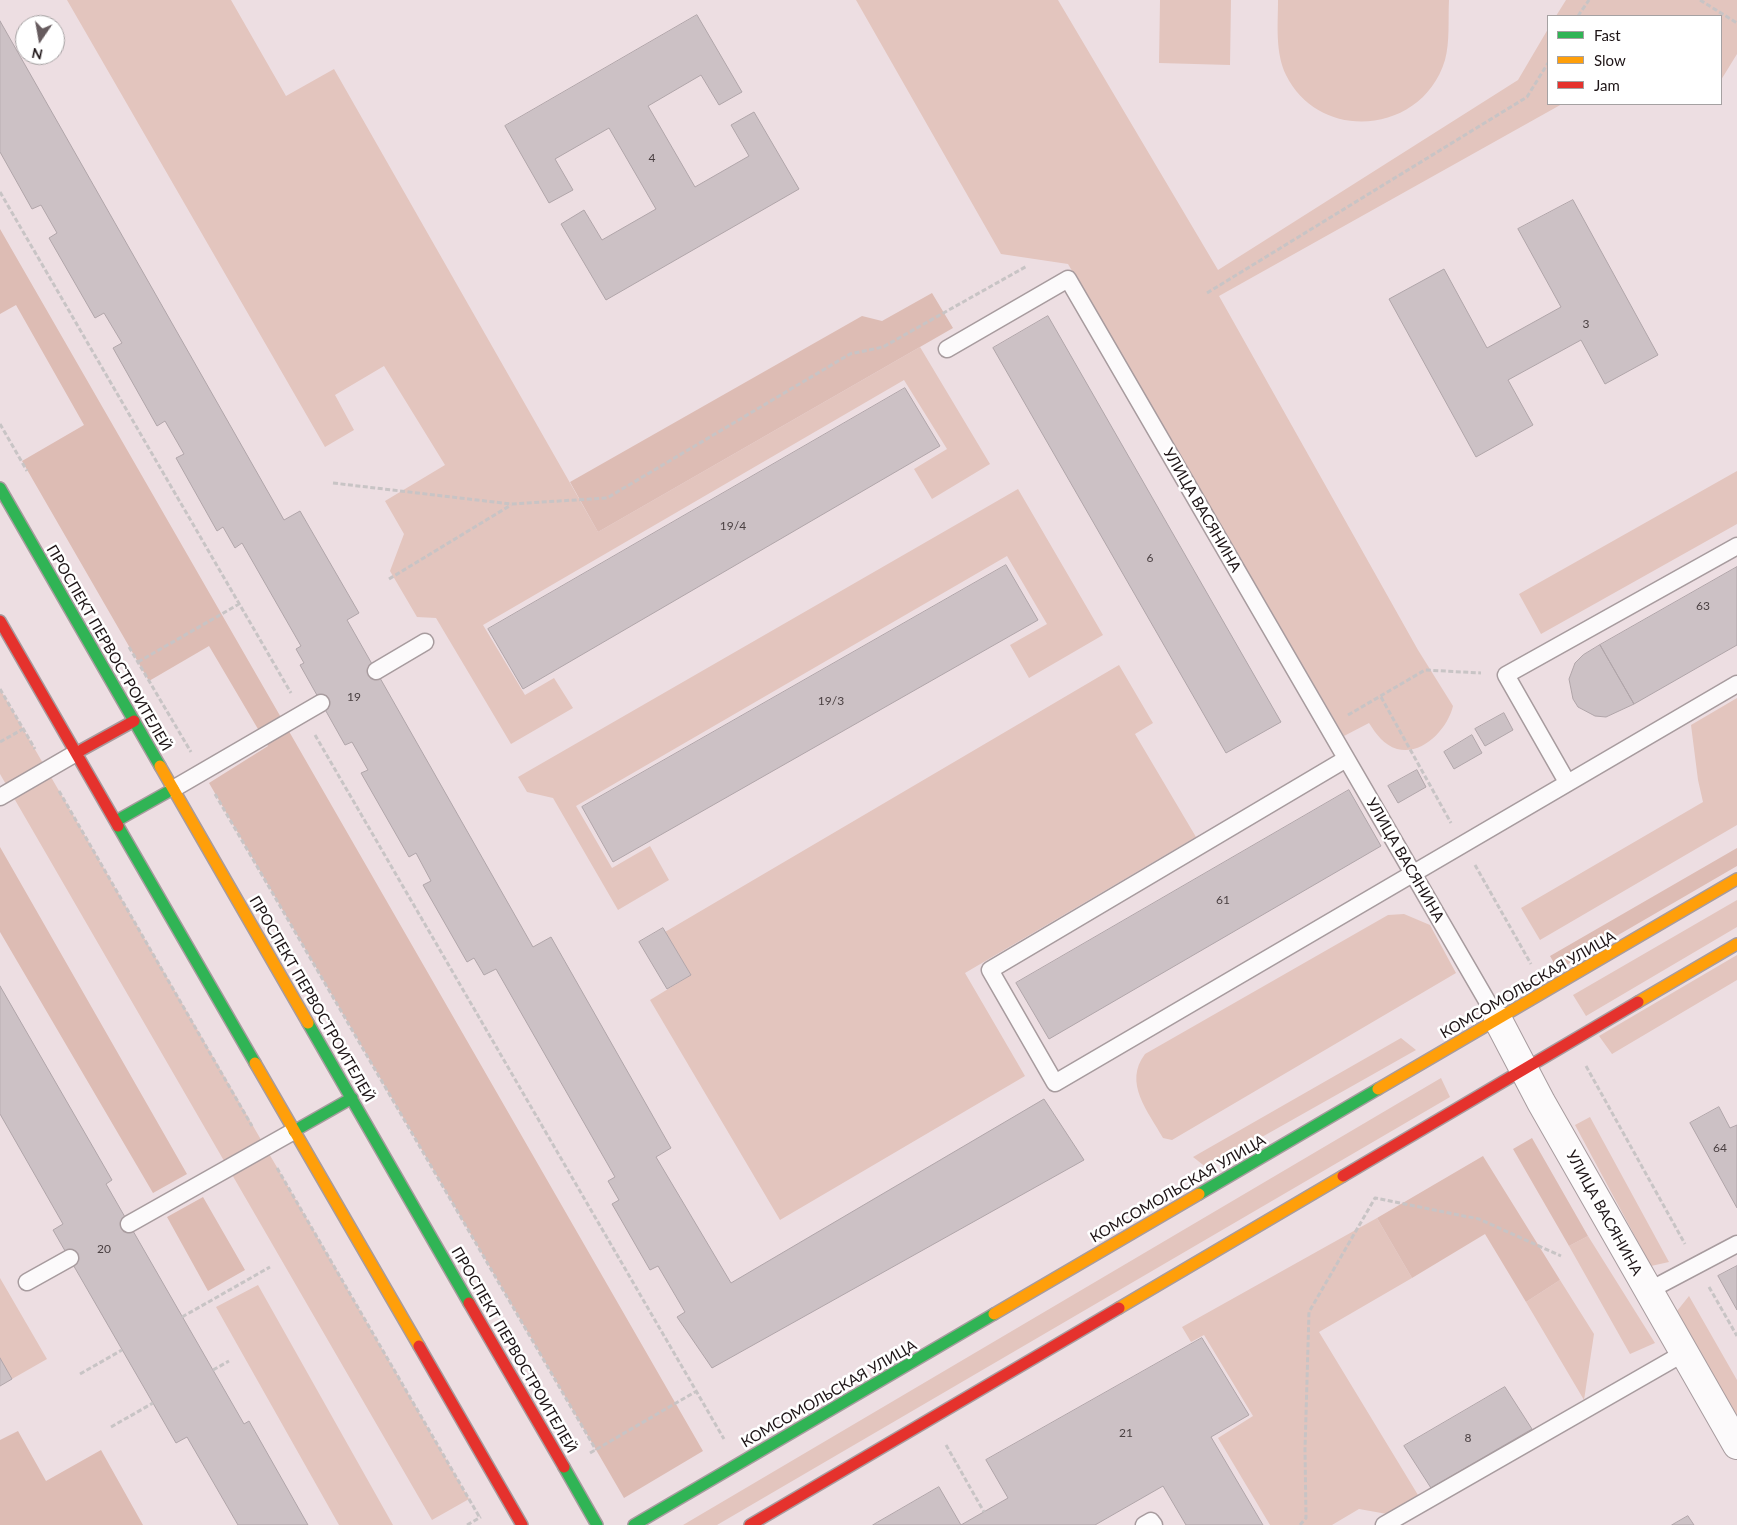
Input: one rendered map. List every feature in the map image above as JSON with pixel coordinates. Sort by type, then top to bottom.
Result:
[{"type":"main road","name":"ПРОСПЕКТ ПЕРВОСТРОИТЕЛЕЙ","points":[[0,488],[598,1525]]},
{"type":"main road","points":[[0,621],[522,1525]]},
{"type":"main road","points":[[76,753],[134,721]]},
{"type":"main road","points":[[116,821],[173,789]]},
{"type":"main road","name":"КОМСОМОЛЬСКАЯ УЛИЦА","points":[[634,1525],[1737,879]]},
{"type":"main road","points":[[750,1525],[1737,944]]},
{"type":"main road","points":[[294,1131],[352,1098]]},
{"type":"street","name":"УЛИЦА ВАСЯНИНА","points":[[1498,1020],[1648,1291],[1737,1445]]},
{"type":"lane","name":"УЛИЦА ВАСЯНИНА","points":[[947,349],[1068,279],[1498,1020]]},
{"type":"lane","points":[[1567,782],[1506,675],[1737,546]]},
{"type":"lane","points":[[376,672],[425,642]]},
{"type":"lane","points":[[1346,759],[990,970],[1055,1083],[1737,684]]},
{"type":"lane","points":[[173,789],[321,703]]},
{"type":"lane","points":[[0,797],[76,753]]},
{"type":"lane","points":[[129,1224],[294,1131]]},
{"type":"lane","points":[[1648,1291],[1737,1244]]},
{"type":"lane","points":[[27,1282],[70,1258]]},
{"type":"lane","points":[[1384,1525],[1684,1353]]},
{"type":"lane","points":[[1144,1525],[1151,1521],[1154,1525]]},
{"type":"path","points":[[1579,15],[1589,0]]},
{"type":"path","points":[[1700,0],[1737,23]]},
{"type":"path","points":[[1207,293],[1527,97],[1547,65]]},
{"type":"path","points":[[0,192],[718,1431]]},
{"type":"path","points":[[333,483],[511,504],[607,498],[850,354],[883,347],[1027,266]]},
{"type":"path","points":[[0,424],[32,478]]},
{"type":"path","points":[[389,579],[511,504]]},
{"type":"path","points":[[138,662],[239,604]]},
{"type":"path","points":[[129,646],[596,1450]]},
{"type":"path","points":[[1327,726],[1425,670],[1506,675]]},
{"type":"path","points":[[0,689],[480,1518]]},
{"type":"path","points":[[0,742],[23,729]]},
{"type":"path","points":[[1590,1074],[1737,1336]]},
{"type":"path","points":[[1300,1525],[1306,1518],[1305,1449],[1310,1312],[1376,1198],[1479,1219],[1560,1256]]},
{"type":"path","points":[[182,1316],[270,1267]]},
{"type":"path","points":[[80,1374],[122,1350]]},
{"type":"path","points":[[213,1370],[229,1361]]},
{"type":"path","points":[[110,1427],[153,1403]]},
{"type":"path","points":[[945,1444],[984,1512]]},
{"type":"shaded area","points":[[67,0],[231,0],[286,96],[334,69],[598,532],[920,347],[990,464],[932,499],[914,469],[947,449],[904,380],[483,625],[525,695],[554,678],[573,708],[511,744],[436,618],[417,617],[390,571],[404,534],[385,501],[445,465],[384,366],[335,395],[354,430],[325,447]]},
{"type":"shaded area","points":[[856,0],[1058,0],[1218,270],[1518,80],[1547,31],[1547,105],[1560,105],[1219,296],[1418,650],[1453,706],[1446,723],[1433,738],[1416,748],[1407,750],[1397,749],[1384,742],[1369,723],[1344,736],[1068,264],[1001,254]]},
{"type":"shaded area","points":[[1160,0],[1231,0],[1230,65],[1159,63]]},
{"type":"shaded area","points":[[1278,0],[1449,0],[1447,53],[1445,60],[1433,85],[1416,103],[1394,115],[1370,121],[1345,120],[1322,112],[1302,97],[1286,75],[1282,66],[1278,38]]},
{"type":"shaded area","points":[[1566,0],[1737,0],[1737,54],[1722,78],[1722,15],[1557,15]]},
{"type":"shaded area","points":[[0,229],[703,1451],[624,1498],[209,783],[268,746],[209,646],[149,681],[22,461],[84,425],[16,305],[0,314]]},
{"type":"shaded area","points":[[932,293],[953,328],[598,532],[570,482],[862,316],[882,321]]},
{"type":"shaded area","points":[[1737,471],[1737,524],[1541,634],[1519,594]]},
{"type":"shaded area","points":[[1018,489],[1103,635],[1029,678],[1010,645],[1047,624],[1007,556],[576,806],[612,868],[650,846],[669,880],[618,910],[553,798],[527,792],[518,777]]},
{"type":"shaded area","points":[[1119,665],[1153,723],[1135,734],[1196,837],[965,973],[1025,1076],[780,1220],[650,1000],[691,975],[665,932]]},
{"type":"shaded area","points":[[0,689],[469,1499],[432,1520],[0,774]]},
{"type":"shaded area","points":[[1737,698],[1737,825],[1540,940],[1521,908],[1703,802],[1698,780],[1691,725]]},
{"type":"shaded area","points":[[0,847],[187,1174],[153,1193],[0,932]]},
{"type":"shaded area","points":[[1737,848],[1737,866],[1558,970],[1550,956]]},
{"type":"shaded area","points":[[1737,900],[1737,927],[1586,1016],[1573,995]]},
{"type":"shaded area","points":[[1404,914],[1430,925],[1456,973],[1172,1140],[1163,1138],[1140,1097],[1137,1086],[1136,1076],[1145,1054],[1388,915]]},
{"type":"shaded area","points":[[1737,955],[1737,980],[1612,1054],[1599,1036]]},
{"type":"shaded area","points":[[1401,1038],[1416,1050],[1207,1168],[1193,1157]]},
{"type":"shaded area","points":[[1441,1078],[1450,1097],[717,1525],[683,1525]]},
{"type":"shaded area","points":[[1590,1117],[1669,1262],[1651,1266],[1575,1125]]},
{"type":"shaded area","points":[[1532,1138],[1588,1236],[1569,1246],[1513,1149]]},
{"type":"shaded area","points":[[1483,1156],[1560,1280],[1526,1302],[1485,1234],[1412,1278],[1377,1218]]},
{"type":"shaded area","points":[[203,1197],[245,1270],[208,1291],[167,1217]]},
{"type":"shaded area","points":[[1377,1218],[1412,1278],[1319,1332],[1418,1495],[1387,1514],[1359,1509],[1332,1525],[1270,1525],[1218,1438],[1253,1416],[1204,1335],[1191,1342],[1182,1327]]},
{"type":"shaded area","points":[[1588,1236],[1655,1343],[1630,1354],[1569,1246]]},
{"type":"shaded area","points":[[0,1278],[47,1359],[12,1379],[0,1358]]},
{"type":"shaded area","points":[[1560,1280],[1594,1334],[1584,1400],[1526,1302]]},
{"type":"shaded area","points":[[258,1285],[393,1525],[339,1525],[216,1307]]},
{"type":"shaded area","points":[[1689,1296],[1737,1380],[1737,1416],[1677,1311]]},
{"type":"shaded area","points":[[18,1431],[46,1481],[101,1450],[143,1525],[0,1525],[0,1440]]},
{"type":"building","points":[[697,15],[742,92],[719,105],[701,75],[648,106],[695,187],[749,156],[731,125],[754,112],[799,189],[606,300],[561,224],[584,210],[602,240],[656,209],[609,128],[555,159],[573,190],[549,203],[505,126]]},
{"type":"building","points":[[0,21],[15,47],[15,65],[25,65],[284,520],[300,511],[359,613],[347,620],[533,947],[551,937],[671,1148],[656,1157],[731,1283],[1044,1099],[1084,1160],[712,1368],[677,1317],[685,1312],[658,1266],[650,1270],[612,1204],[619,1200],[608,1181],[615,1177],[496,969],[484,975],[474,958],[467,962],[423,885],[431,881],[416,853],[409,857],[361,773],[368,770],[352,742],[345,745],[300,665],[304,663],[296,649],[301,646],[242,543],[235,548],[223,527],[217,531],[176,458],[184,454],[165,421],[157,426],[113,348],[122,343],[104,313],[95,318],[49,238],[57,233],[41,205],[32,209],[0,152]]},
{"type":"building","points":[[1573,200],[1658,355],[1605,384],[1581,340],[1508,380],[1533,425],[1476,457],[1389,299],[1444,269],[1487,348],[1561,307],[1518,229]]},
{"type":"building","points":[[1048,316],[1281,722],[1226,753],[993,348]]},
{"type":"building","points":[[905,388],[940,446],[523,689],[488,629]]},
{"type":"building","points":[[1006,565],[1038,620],[613,862],[582,807]]},
{"type":"building","points":[[1737,567],[1737,645],[1634,704],[1600,645]]},
{"type":"building","points":[[1600,645],[1634,704],[1606,717],[1595,716],[1578,707],[1573,699],[1569,679],[1575,663],[1583,655]]},
{"type":"building","points":[[1504,713],[1513,730],[1485,746],[1475,729]]},
{"type":"building","points":[[1472,735],[1482,753],[1454,769],[1444,752]]},
{"type":"building","points":[[1417,770],[1426,787],[1398,803],[1388,786]]},
{"type":"building","points":[[1349,790],[1381,846],[1049,1039],[1016,983]]},
{"type":"building","points":[[663,928],[691,975],[667,989],[639,942]]},
{"type":"building","points":[[0,986],[112,1180],[106,1184],[244,1424],[249,1421],[308,1525],[238,1525],[187,1437],[176,1443],[53,1230],[63,1224],[0,1114]]},
{"type":"building","points":[[1719,1107],[1730,1128],[1737,1125],[1737,1208],[1690,1123]]},
{"type":"building","points":[[1737,1266],[1737,1310],[1718,1276]]},
{"type":"building","points":[[1202,1338],[1249,1415],[1211,1437],[1263,1525],[1186,1525],[1163,1486],[1095,1525],[961,1525],[1008,1498],[986,1460]]},
{"type":"building","points":[[0,1358],[12,1379],[0,1386]]},
{"type":"building","points":[[1505,1387],[1532,1429],[1431,1488],[1404,1446]]},
{"type":"building","points":[[939,1487],[961,1525],[873,1525]]},
{"type":"building","points":[[1688,1516],[1694,1525],[1672,1525]]},
{"type":"traffic: fast","points":[[0,488],[160,766]]},
{"type":"traffic: fast","points":[[116,821],[173,789]]},
{"type":"traffic: fast","points":[[118,826],[255,1063]]},
{"type":"traffic: fast","points":[[308,1023],[469,1303]]},
{"type":"traffic: fast","points":[[1199,1194],[1378,1089]]},
{"type":"traffic: fast","points":[[294,1131],[352,1098]]},
{"type":"traffic: fast","points":[[634,1525],[994,1314]]},
{"type":"traffic: fast","points":[[564,1467],[597,1525]]},
{"type":"traffic: slow","points":[[160,766],[308,1023]]},
{"type":"traffic: slow","points":[[1378,1089],[1737,879]]},
{"type":"traffic: slow","points":[[1638,1002],[1737,944]]},
{"type":"traffic: slow","points":[[255,1063],[419,1346]]},
{"type":"traffic: slow","points":[[1119,1308],[1343,1176]]},
{"type":"traffic: slow","points":[[994,1314],[1199,1194]]},
{"type":"traffic: jam","points":[[0,621],[118,826]]},
{"type":"traffic: jam","points":[[76,753],[134,721]]},
{"type":"traffic: jam","points":[[1343,1176],[1638,1002]]},
{"type":"traffic: jam","points":[[469,1303],[564,1467]]},
{"type":"traffic: jam","points":[[750,1525],[1119,1308]]},
{"type":"traffic: jam","points":[[419,1346],[522,1525]]}]
